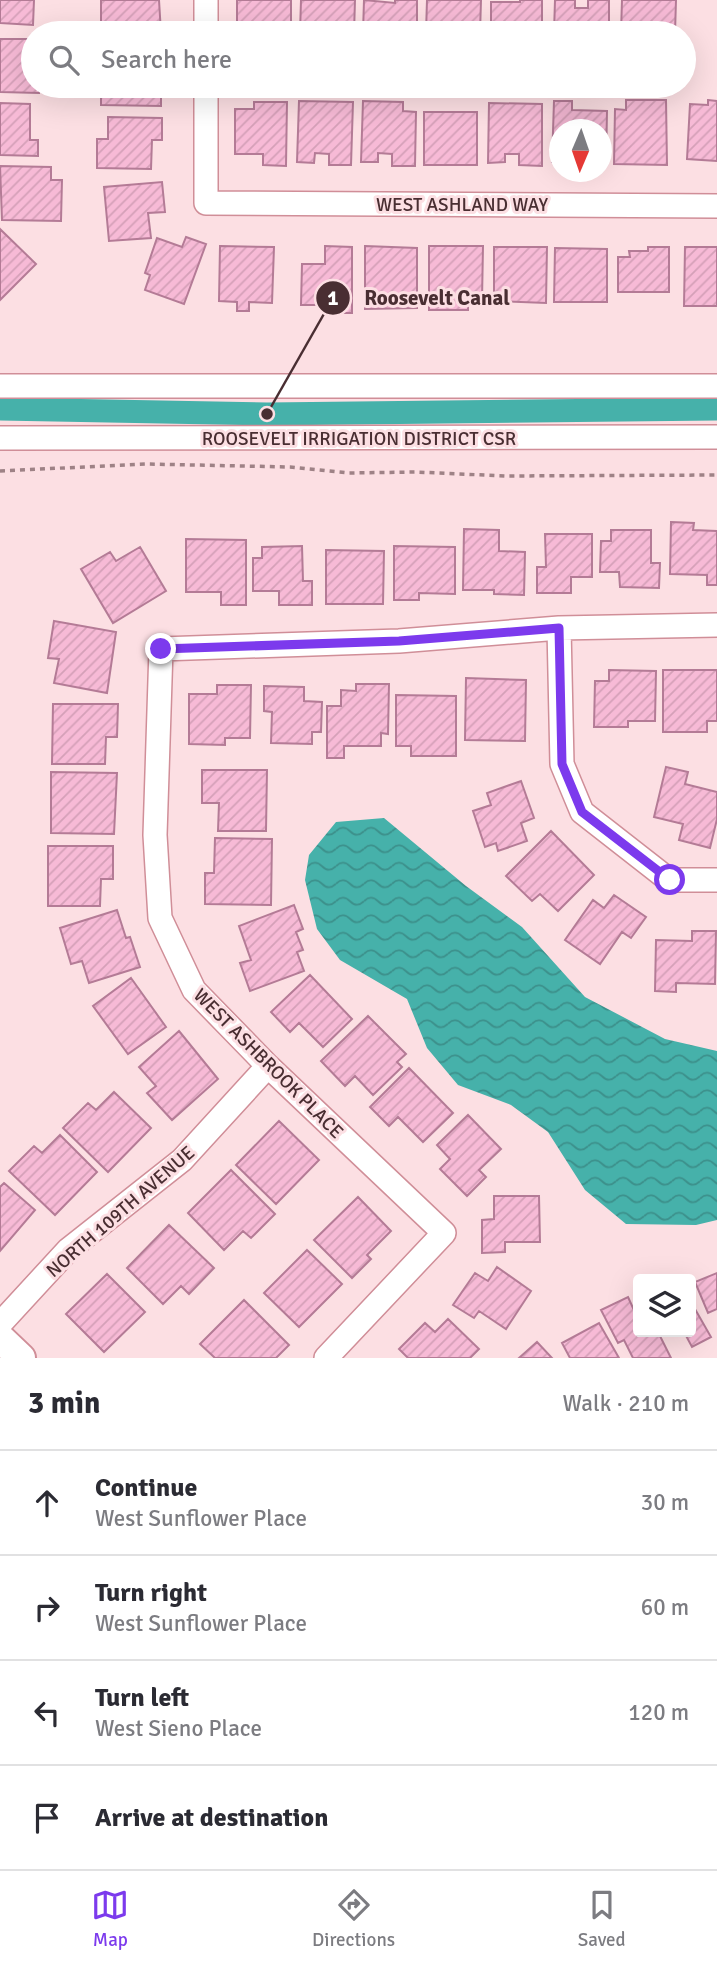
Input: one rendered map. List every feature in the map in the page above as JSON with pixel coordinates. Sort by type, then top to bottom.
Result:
[{"type":"street","points":[[206,0],[206,21]]},
{"type":"street","name":"WEST ASHLAND WAY","points":[[206,98],[206,202],[717,206]]},
{"type":"street","points":[[0,386],[717,386]]},
{"type":"street","name":"ROOSEVELT IRRIGATION DISTRICT CSR","points":[[0,438],[717,437]]},
{"type":"street","points":[[717,625],[559,628],[562,764],[582,812],[670,880],[717,880]]},
{"type":"street","name":"WEST ASHBROOK PLACE","points":[[326,1358],[444,1234],[268,1066],[194,989],[160,918],[155,835],[161,649],[399,641],[559,628]]},
{"type":"street","name":"NORTH 109TH AVENUE","points":[[0,1324],[68,1250],[182,1160],[268,1066]]},
{"type":"street","points":[[0,1338],[21,1358]]},
{"type":"path","points":[[0,471],[146,464],[290,467],[349,473],[416,472],[505,476],[717,475]]},
{"type":"water","points":[[384,818],[466,886],[522,927],[585,997],[665,1039],[717,1051],[717,1220],[696,1225],[626,1224],[585,1190],[548,1132],[511,1105],[458,1085],[427,1048],[407,999],[340,960],[317,929],[305,880],[309,855],[336,822]]},
{"type":"building","points":[[0,0],[34,0],[33,21],[21,21],[21,24],[0,23]]},
{"type":"building","points":[[101,0],[159,0],[160,21],[101,21]]},
{"type":"building","points":[[237,0],[291,0],[291,21],[237,21]]},
{"type":"building","points":[[301,0],[355,0],[354,21],[300,21]]},
{"type":"building","points":[[364,0],[395,3],[395,0],[417,0],[417,21],[363,21]]},
{"type":"building","points":[[427,0],[481,0],[480,21],[426,21]]},
{"type":"building","points":[[542,0],[542,21],[491,21],[491,2]]},
{"type":"building","points":[[555,0],[575,0],[575,8],[588,8],[588,0],[609,0],[609,21],[554,21]]},
{"type":"building","points":[[622,0],[676,0],[675,21],[621,21]]},
{"type":"building","points":[[0,39],[21,39],[21,93],[0,92]]},
{"type":"building","points":[[101,98],[161,98],[161,106],[101,105]]},
{"type":"building","points":[[626,100],[666,100],[667,165],[614,164],[615,109],[626,110]]},
{"type":"building","points":[[708,100],[717,101],[717,161],[687,159],[690,104],[708,105]]},
{"type":"building","points":[[299,101],[353,102],[351,165],[329,165],[329,154],[315,153],[314,163],[297,162]]},
{"type":"building","points":[[363,101],[403,102],[403,111],[416,112],[415,166],[392,166],[392,154],[378,153],[378,162],[361,162]]},
{"type":"building","points":[[554,101],[572,101],[572,110],[607,111],[607,119],[553,119]]},
{"type":"building","points":[[254,102],[287,102],[286,166],[263,165],[263,154],[235,154],[235,109],[254,109]]},
{"type":"building","points":[[0,103],[30,104],[30,140],[38,140],[38,156],[0,155]]},
{"type":"building","points":[[489,103],[542,104],[542,166],[519,165],[519,154],[505,154],[505,162],[488,163]]},
{"type":"building","points":[[424,112],[477,112],[477,165],[424,165]]},
{"type":"building","points":[[108,117],[162,118],[162,140],[152,140],[151,169],[97,168],[97,139],[108,139]]},
{"type":"building","points":[[0,166],[51,167],[51,180],[62,180],[61,221],[2,220]]},
{"type":"building","points":[[162,182],[165,212],[148,213],[151,238],[109,241],[104,187]]},
{"type":"building","points":[[0,229],[36,264],[0,300]]},
{"type":"building","points":[[186,237],[206,244],[184,304],[145,290],[150,275],[145,273],[157,238],[182,247]]},
{"type":"building","points":[[220,246],[274,247],[272,303],[249,302],[249,311],[237,311],[237,302],[219,301]]},
{"type":"building","points":[[325,246],[352,247],[352,313],[333,313],[333,305],[301,305],[302,264],[325,264]]},
{"type":"building","points":[[365,246],[417,248],[417,308],[365,309]]},
{"type":"building","points":[[429,246],[483,246],[482,300],[468,300],[468,310],[429,310]]},
{"type":"building","points":[[494,247],[547,247],[546,303],[494,301]]},
{"type":"building","points":[[648,247],[669,247],[669,292],[618,292],[618,257],[630,257],[629,251],[648,251]]},
{"type":"building","points":[[685,247],[717,247],[717,306],[684,306]]},
{"type":"building","points":[[555,248],[607,249],[607,302],[554,302]]},
{"type":"building","points":[[671,522],[694,523],[693,530],[717,531],[717,585],[707,585],[707,575],[670,574]]},
{"type":"building","points":[[464,529],[499,530],[499,551],[525,552],[524,595],[494,594],[494,590],[463,590]]},
{"type":"building","points":[[611,530],[651,530],[651,563],[660,563],[659,588],[620,587],[619,572],[600,572],[601,541],[611,541]]},
{"type":"building","points":[[545,534],[592,534],[592,577],[571,577],[571,593],[537,593],[537,567],[546,567]]},
{"type":"building","points":[[186,539],[246,540],[246,605],[221,605],[221,592],[186,592]]},
{"type":"building","points":[[302,546],[303,581],[312,581],[312,605],[279,605],[279,591],[253,591],[253,558],[262,558],[262,547]]},
{"type":"building","points":[[394,546],[455,547],[455,594],[419,593],[419,600],[394,600]]},
{"type":"building","points":[[140,547],[166,591],[113,623],[81,569],[110,552],[116,561]]},
{"type":"building","points":[[326,550],[384,551],[383,604],[326,604]]},
{"type":"building","points":[[54,621],[116,632],[107,693],[54,683],[59,659],[48,658]]},
{"type":"building","points":[[609,670],[656,671],[655,721],[628,721],[628,727],[594,727],[595,681],[609,681]]},
{"type":"building","points":[[663,670],[717,670],[717,721],[707,721],[707,732],[663,732]]},
{"type":"building","points":[[466,678],[526,680],[525,741],[465,740]]},
{"type":"building","points":[[356,684],[389,684],[388,734],[381,733],[381,746],[344,746],[344,758],[327,758],[327,706],[341,706],[341,690],[356,691]]},
{"type":"building","points":[[217,685],[251,685],[250,738],[225,738],[225,745],[189,744],[189,694],[217,694]]},
{"type":"building","points":[[264,686],[304,687],[304,701],[322,702],[321,732],[312,732],[312,744],[271,743],[272,712],[264,711]]},
{"type":"building","points":[[396,695],[456,696],[456,756],[411,756],[411,746],[396,746]]},
{"type":"building","points":[[53,704],[118,704],[117,737],[106,737],[105,764],[52,764]]},
{"type":"building","points":[[666,767],[688,772],[685,784],[717,792],[717,819],[710,848],[679,840],[683,824],[654,817]]},
{"type":"building","points":[[202,770],[267,770],[266,831],[218,831],[219,803],[202,803]]},
{"type":"building","points":[[51,772],[117,773],[114,834],[51,833]]},
{"type":"building","points":[[521,781],[534,818],[521,823],[527,841],[498,851],[496,843],[485,847],[473,811],[491,805],[487,793]]},
{"type":"building","points":[[551,831],[594,875],[558,911],[540,894],[532,901],[506,876]]},
{"type":"building","points":[[215,838],[272,839],[271,905],[205,904],[205,873],[214,873]]},
{"type":"building","points":[[48,846],[113,846],[113,879],[101,879],[100,906],[48,906]]},
{"type":"building","points":[[614,895],[646,917],[631,938],[622,932],[600,964],[565,940],[593,900],[604,908]]},
{"type":"building","points":[[294,905],[303,929],[296,932],[303,950],[297,952],[304,971],[250,991],[240,963],[251,960],[239,926]]},
{"type":"building","points":[[117,910],[126,938],[130,937],[140,967],[89,983],[82,961],[71,964],[60,928]]},
{"type":"building","points":[[692,931],[716,931],[715,984],[676,983],[676,992],[655,991],[656,940],[692,941]]},
{"type":"building","points":[[310,975],[352,1019],[323,1047],[299,1023],[290,1032],[271,1012]]},
{"type":"building","points":[[131,978],[166,1027],[128,1054],[93,1006]]},
{"type":"building","points":[[368,1016],[406,1054],[397,1062],[402,1067],[373,1095],[355,1076],[345,1086],[321,1061]]},
{"type":"building","points":[[179,1031],[218,1079],[172,1120],[147,1093],[156,1086],[139,1067]]},
{"type":"building","points":[[409,1068],[453,1113],[423,1142],[398,1117],[389,1126],[370,1107]]},
{"type":"building","points":[[114,1092],[151,1128],[108,1172],[63,1128],[88,1103],[96,1110]]},
{"type":"building","points":[[468,1115],[501,1149],[479,1170],[486,1177],[467,1196],[440,1169],[450,1159],[437,1145]]},
{"type":"building","points":[[279,1121],[319,1160],[276,1204],[236,1165]]},
{"type":"building","points":[[60,1135],[97,1172],[55,1215],[9,1171],[34,1146],[42,1153]]},
{"type":"building","points":[[231,1170],[275,1214],[251,1238],[243,1231],[224,1250],[188,1213]]},
{"type":"building","points":[[4,1183],[35,1210],[0,1251],[0,1187]]},
{"type":"building","points":[[494,1196],[539,1196],[540,1242],[505,1242],[505,1252],[482,1253],[482,1220],[494,1219]]},
{"type":"building","points":[[358,1197],[391,1231],[367,1255],[371,1259],[352,1278],[314,1240]]},
{"type":"building","points":[[169,1225],[214,1268],[189,1294],[181,1286],[163,1304],[127,1268]]},
{"type":"building","points":[[307,1250],[342,1284],[299,1327],[264,1293]]},
{"type":"building","points":[[497,1267],[531,1291],[506,1329],[479,1311],[474,1318],[453,1305],[475,1273],[488,1281]]},
{"type":"building","points":[[717,1273],[717,1309],[708,1313],[696,1282]]},
{"type":"building","points":[[107,1274],[145,1312],[104,1352],[66,1314]]},
{"type":"building","points":[[628,1297],[633,1308],[633,1337],[660,1337],[671,1358],[633,1358],[624,1340],[618,1343],[601,1310]]},
{"type":"building","points":[[244,1300],[289,1345],[276,1358],[215,1358],[200,1344]]},
{"type":"building","points":[[696,1311],[711,1337],[692,1347],[687,1337],[696,1337]]},
{"type":"building","points":[[448,1319],[479,1349],[470,1358],[408,1358],[399,1349],[425,1323],[435,1332]]},
{"type":"building","points":[[599,1323],[619,1358],[570,1358],[562,1343]]},
{"type":"building","points":[[537,1342],[552,1358],[519,1358]]},
{"type":"waterway","points":[[0,409],[267,414],[717,409]]},
{"type":"place","name":"Roosevelt Canal","points":[[267,414]]},
{"type":"route","points":[[161,649],[399,641],[559,628],[562,764],[582,812],[670,880]]}]
